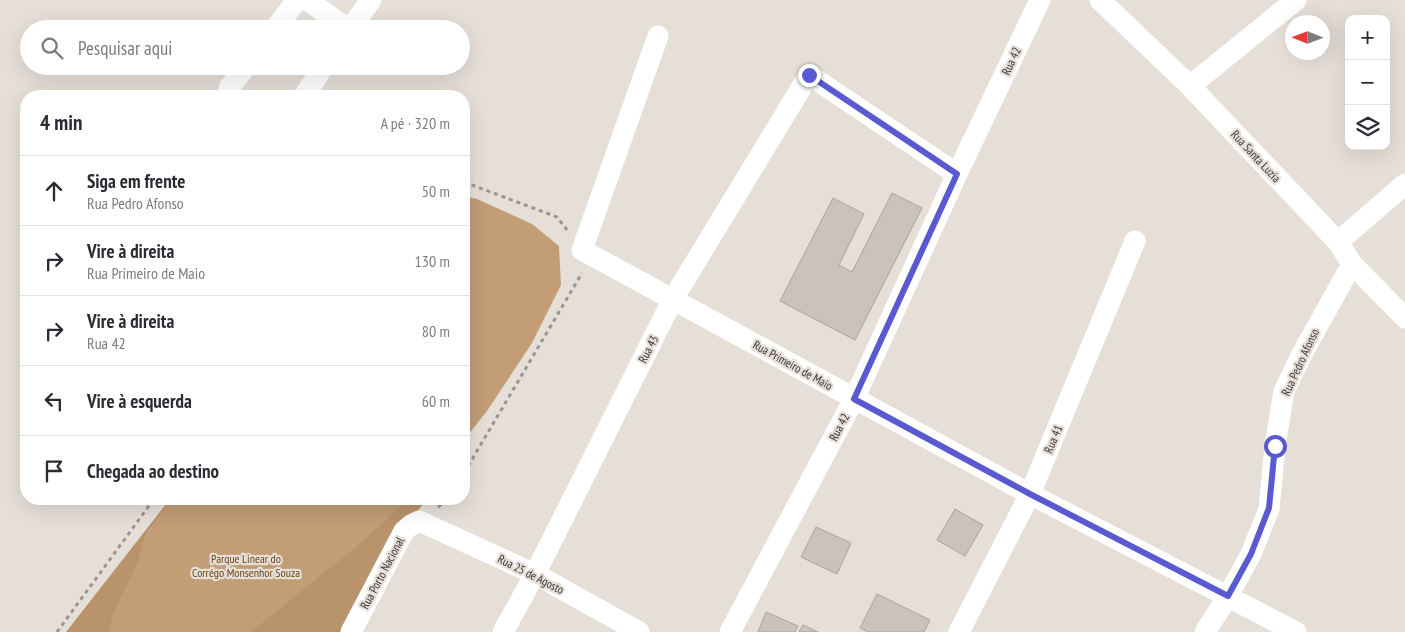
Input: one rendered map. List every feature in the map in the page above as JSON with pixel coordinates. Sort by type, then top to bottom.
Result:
[{"type":"street","points":[[282,20],[297,0]]},
{"type":"street","points":[[307,0],[336,20]]},
{"type":"street","points":[[356,20],[371,0]]},
{"type":"street","name":"Rua 42","points":[[730,632],[854,399],[957,174],[1040,0]]},
{"type":"street","name":"Rua Santa Luzia","points":[[1100,0],[1190,86],[1338,242],[1352,264],[1405,318]]},
{"type":"street","points":[[1190,86],[1296,0]]},
{"type":"street","points":[[582,250],[658,36]]},
{"type":"street","points":[[229,88],[239,75]]},
{"type":"street","points":[[308,90],[318,75]]},
{"type":"street","name":"Rua 43","points":[[503,632],[673,299],[809,75],[957,174]]},
{"type":"street","points":[[1338,242],[1405,184]]},
{"type":"street","name":"Rua 41","points":[[959,632],[1030,494],[1136,241]]},
{"type":"street","name":"Rua Primeiro de Maio","points":[[582,250],[1030,494],[1296,632]]},
{"type":"street","name":"Rua Pedro Afonso","points":[[1205,632],[1228,596],[1251,554],[1269,508],[1275,446],[1284,391],[1302,354],[1352,264]]},
{"type":"street","name":"Rua 25 de Agosto","points":[[419,521],[534,574],[639,632]]},
{"type":"street","name":"Rua Porto Nacional","points":[[351,632],[404,531],[411,524],[419,521]]},
{"type":"path","points":[[470,184],[557,217],[582,250],[584,270],[470,463]]},
{"type":"path","points":[[57,632],[150,505]]},
{"type":"green space","name":"Parque Linear do Corrégo Monsenhor Souza","points":[[165,505],[422,505],[399,535],[343,632],[66,632]]},
{"type":"shaded area","points":[[470,197],[532,224],[559,246],[561,285],[532,343],[487,411],[470,432]]},
{"type":"shaded area","name":"Parque Linear do Corrégo Monsenhor Souza","points":[[167,505],[402,505],[357,546],[251,632],[109,632],[113,613],[137,564],[146,533]]},
{"type":"building","points":[[892,193],[922,208],[855,340],[780,301],[833,198],[864,214],[839,265],[852,272]]},
{"type":"building","points":[[955,509],[983,525],[965,556],[937,540]]},
{"type":"building","points":[[816,527],[851,543],[837,574],[801,557]]},
{"type":"building","points":[[877,594],[930,620],[924,632],[868,632],[860,628]]},
{"type":"building","points":[[766,612],[798,626],[795,632],[758,632]]},
{"type":"building","points":[[803,625],[818,632],[799,632]]},
{"type":"route","points":[[809,75],[957,174],[854,399],[1030,494],[1228,596],[1251,554],[1269,508],[1275,446]]}]
